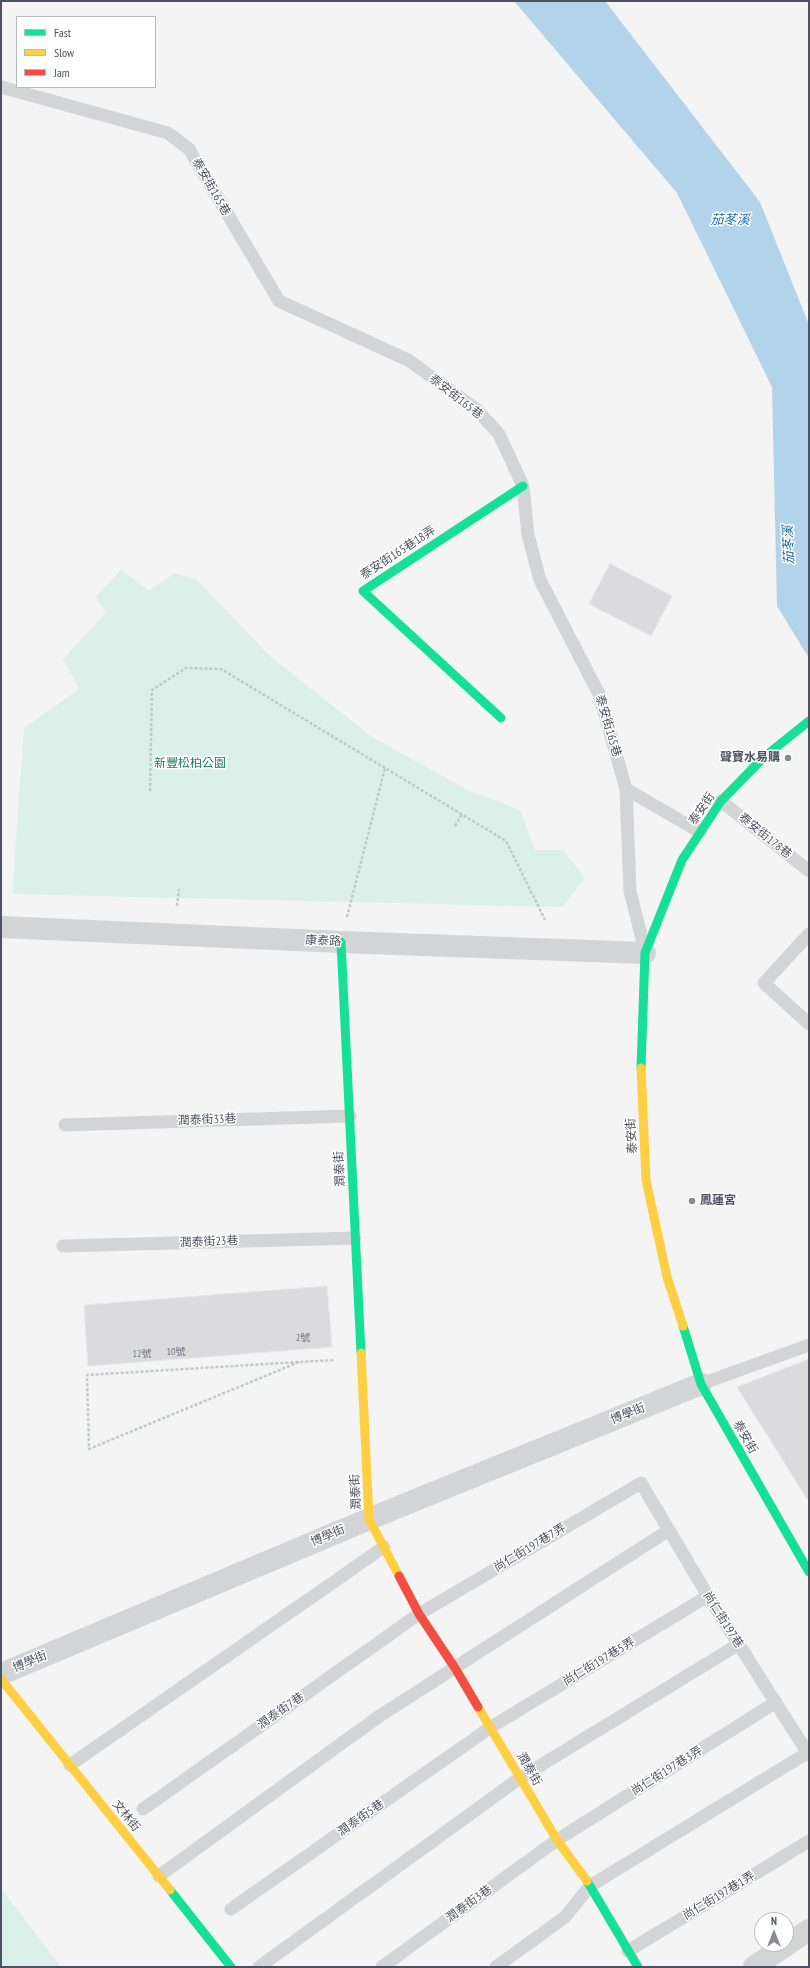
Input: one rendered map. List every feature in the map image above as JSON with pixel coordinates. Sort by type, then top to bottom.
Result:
[{"type":"street","name":"泰安街165巷18弄","points":[[501,718],[363,591],[523,486]]},
{"type":"street","name":"泰安街","points":[[808,724],[764,757],[721,800],[682,860],[646,953],[641,1066],[646,1180],[667,1277],[701,1384],[809,1572]]},
{"type":"street","name":"康泰路","points":[[1,927],[341,942],[646,953]]},
{"type":"street","name":"潤泰街","points":[[341,942],[369,1519],[419,1614],[455,1668],[557,1840],[590,1886],[631,1961]]},
{"type":"street","name":"博學街","points":[[1,1674],[369,1519],[701,1384]]},
{"type":"street","name":"文林街","points":[[1,1679],[159,1876],[226,1965]]},
{"type":"street","points":[[754,1967],[809,1930]]},
{"type":"lane","name":"泰安街165巷","points":[[1,87],[168,133],[189,149],[278,301],[408,360],[476,409],[499,434],[523,486],[528,535],[540,580],[599,694],[626,790],[630,891],[646,953]]},
{"type":"lane","points":[[626,790],[700,832]]},
{"type":"lane","name":"泰安街178巷","points":[[721,800],[809,871]]},
{"type":"lane","points":[[809,934],[764,983],[809,1024]]},
{"type":"lane","name":"潤泰街33巷","points":[[65,1125],[350,1116]]},
{"type":"lane","name":"潤泰街23巷","points":[[64,1246],[355,1238]]},
{"type":"lane","points":[[701,1384],[809,1345]]},
{"type":"lane","name":"尚仁街197巷","points":[[641,1483],[708,1596],[808,1754]]},
{"type":"lane","name":"尚仁街197巷7弄","points":[[419,1614],[641,1483]]},
{"type":"lane","points":[[159,1876],[378,1717],[669,1530]]},
{"type":"lane","points":[[70,1765],[384,1547]]},
{"type":"lane","name":"尚仁街197巷5弄","points":[[491,1727],[708,1596]]},
{"type":"lane","name":"潤泰街7巷","points":[[143,1808],[419,1614]]},
{"type":"lane","points":[[260,1967],[520,1778],[738,1644]]},
{"type":"lane","name":"尚仁街197巷3弄","points":[[557,1840],[776,1702]]},
{"type":"lane","name":"潤泰街5巷","points":[[231,1909],[491,1727]]},
{"type":"lane","points":[[496,1967],[565,1917],[590,1886],[808,1754]]},
{"type":"lane","name":"潤泰街3巷","points":[[382,1967],[557,1840]]},
{"type":"lane","name":"尚仁街197巷1弄","points":[[631,1961],[809,1841]]},
{"type":"path","points":[[150,791],[152,690],[186,668],[221,669],[506,841],[545,920]]},
{"type":"path","points":[[341,942],[385,768]]},
{"type":"path","points":[[455,826],[462,814]]},
{"type":"path","points":[[177,906],[179,889]]},
{"type":"path","points":[[299,1362],[89,1449],[87,1375],[299,1362],[361,1359]]},
{"type":"green space","name":"新豐松柏公園","points":[[121,570],[149,591],[175,573],[196,579],[270,656],[372,737],[470,791],[520,810],[535,850],[563,850],[585,878],[562,907],[12,894],[24,728],[79,689],[63,659],[106,613],[96,597]]},
{"type":"green space","points":[[1,1888],[61,1967],[1,1967]]},
{"type":"water","name":"茄苳溪","points":[[514,1],[605,1],[760,202],[809,325],[809,658],[777,606],[772,387],[677,193]]},
{"type":"building","points":[[610,564],[672,596],[651,636],[589,604]]},
{"type":"building","points":[[327,1286],[332,1347],[88,1366],[84,1305]]},
{"type":"building","points":[[809,1359],[809,1502],[737,1387]]},
{"type":"traffic: fast","points":[[501,718],[363,591],[523,486]]},
{"type":"traffic: fast","points":[[641,1068],[645,953],[682,860],[721,801],[764,757],[809,721]]},
{"type":"traffic: fast","points":[[341,942],[361,1353]]},
{"type":"traffic: fast","points":[[683,1326],[701,1384],[809,1572]]},
{"type":"traffic: fast","points":[[587,1881],[638,1967]]},
{"type":"traffic: fast","points":[[170,1890],[231,1967]]},
{"type":"traffic: slow","points":[[641,1068],[646,1180],[667,1277],[683,1326]]},
{"type":"traffic: slow","points":[[361,1353],[369,1519],[399,1576]]},
{"type":"traffic: slow","points":[[1,1679],[170,1890]]},
{"type":"traffic: slow","points":[[478,1707],[557,1840],[587,1881]]},
{"type":"traffic: jam","points":[[399,1576],[419,1614],[455,1668],[478,1707]]},
{"type":"place","name":"聲寶水易購","points":[[788,758]]},
{"type":"place","name":"鳳蓮宮","points":[[692,1201]]}]
